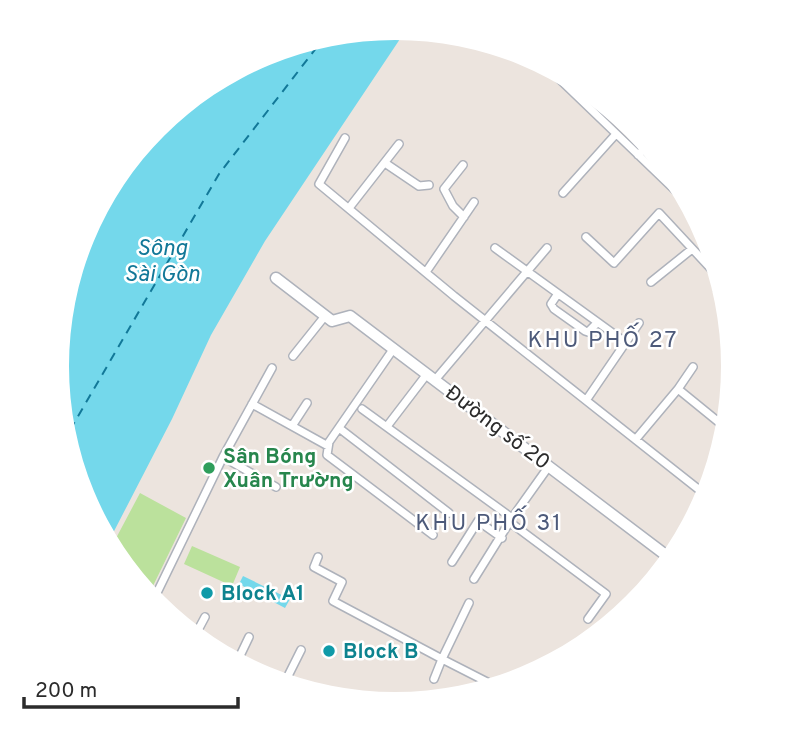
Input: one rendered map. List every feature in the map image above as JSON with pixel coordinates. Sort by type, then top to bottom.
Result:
[{"type":"street","points":[[577,96],[657,173]]},
{"type":"street","points":[[563,193],[617,134]]},
{"type":"street","points":[[345,138],[319,184],[485,321],[697,488]]},
{"type":"street","points":[[349,208],[399,144]]},
{"type":"street","points":[[638,155],[641,152]]},
{"type":"street","points":[[384,163],[419,186],[429,185]]},
{"type":"street","points":[[463,165],[444,189],[453,206],[464,217]]},
{"type":"street","points":[[426,272],[474,202]]},
{"type":"street","points":[[586,237],[614,263],[659,214],[703,260]]},
{"type":"street","points":[[495,248],[625,342]]},
{"type":"street","points":[[388,425],[485,321],[547,248]]},
{"type":"street","points":[[651,282],[692,249]]},
{"type":"street","name":"Đường số 20","points":[[276,278],[332,320],[350,316],[662,552]]},
{"type":"street","points":[[557,295],[551,303],[554,309],[585,331],[588,332],[597,323]]},
{"type":"street","points":[[293,356],[325,316]]},
{"type":"street","points":[[587,399],[639,323]]},
{"type":"street","points":[[394,348],[339,428],[328,446],[327,454],[433,535]]},
{"type":"street","points":[[636,439],[693,367]]},
{"type":"street","points":[[159,590],[223,457],[272,368]]},
{"type":"street","points":[[678,389],[716,420]]},
{"type":"street","points":[[292,426],[307,402]]},
{"type":"street","points":[[252,404],[328,446]]},
{"type":"street","points":[[362,409],[388,425],[607,595],[588,619]]},
{"type":"street","points":[[339,428],[449,513]]},
{"type":"street","points":[[223,457],[276,487]]},
{"type":"street","points":[[474,579],[549,466]]},
{"type":"street","points":[[452,562],[478,521],[502,538]]},
{"type":"street","points":[[318,557],[314,568],[344,579],[333,601],[483,680]]},
{"type":"street","points":[[434,679],[469,603]]},
{"type":"street","points":[[200,626],[205,617]]},
{"type":"street","points":[[242,653],[249,638]]},
{"type":"street","points":[[289,674],[301,650]]},
{"type":"green space","points":[[140,493],[186,518],[154,585],[117,536]]},
{"type":"green space","points":[[192,546],[240,567],[232,586],[184,564]]},
{"type":"water","name":"Sông Sài Gòn","points":[[399,40],[265,241],[211,335],[172,419],[114,531],[94,491],[80,450],[72,409],[69,366],[72,323],[80,282],[94,241],[113,203],[150,151],[180,121],[232,84],[270,65],[311,51],[352,43]]},
{"type":"water","points":[[243,576],[290,599],[285,608],[239,584]]},
{"type":"ferry route","points":[[75,422],[219,174],[314,50]]},
{"type":"place","name":"Sân Bóng Xuân Trường","points":[[209,468]]},
{"type":"place","name":"Block A1","points":[[207,593]]},
{"type":"place","name":"Block B","points":[[329,651]]},
{"type":"district","name":"KHU PHỐ 27","points":[[603,339]]},
{"type":"district","name":"KHU PHỐ 31","points":[[489,522]]}]
